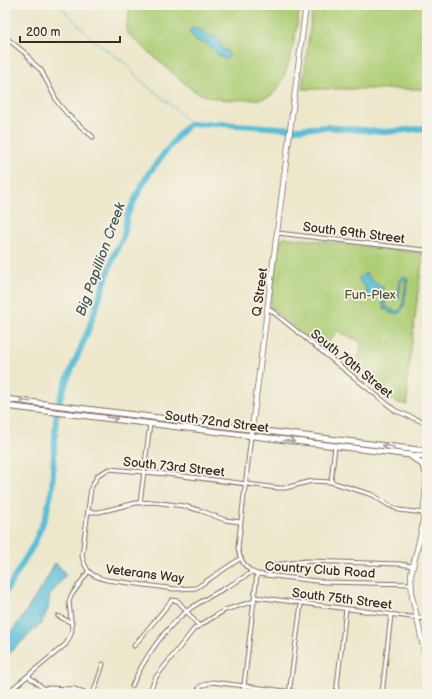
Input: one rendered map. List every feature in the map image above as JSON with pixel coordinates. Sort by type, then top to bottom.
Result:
[{"type":"main road","name":"Q Street","points":[[250,436],[278,233],[306,5]]},
{"type":"main road","name":"South 72nd Street","points":[[5,399],[427,451]]},
{"type":"main road","name":"South 72nd Street","points":[[5,406],[427,457]]},
{"type":"main road","points":[[150,424],[153,422],[172,423],[179,421]]},
{"type":"main road","points":[[409,455],[422,464],[427,475],[421,536],[412,566],[411,584],[412,596],[427,663]]},
{"type":"street","points":[[5,37],[25,53],[41,70],[58,103],[69,116],[93,137]]},
{"type":"street","name":"South 69th Street","points":[[278,233],[424,250],[427,248]]},
{"type":"street","name":"South 70th Street","points":[[268,308],[396,411],[421,421],[427,426]]},
{"type":"street","points":[[140,503],[150,424]]},
{"type":"street","name":"Q Street","points":[[241,558],[238,547],[250,436]]},
{"type":"street","points":[[331,482],[336,440]]},
{"type":"street","name":"South 73rd Street","points":[[88,512],[91,488],[94,481],[102,472],[109,469],[278,488],[285,488],[312,481],[331,482],[373,494],[388,505],[399,510],[424,513]]},
{"type":"street","points":[[6,694],[66,644],[72,634],[69,602],[71,596],[88,572],[84,565],[82,556],[88,512],[99,512],[140,503],[153,502],[184,506],[225,520],[240,522]]},
{"type":"street","points":[[241,558],[252,572],[257,574]]},
{"type":"street","name":"Veterans Way","points":[[88,572],[96,577],[107,580],[175,589],[196,588],[241,558]]},
{"type":"street","points":[[269,576],[270,568],[273,565],[298,562],[400,564],[412,566]]},
{"type":"street","points":[[132,686],[144,661],[176,621],[188,611],[252,572]]},
{"type":"street","name":"Country Club Road","points":[[243,694],[257,574],[325,582],[411,584]]},
{"type":"street","points":[[148,694],[158,674],[189,634],[198,625],[225,610],[255,599]]},
{"type":"street","name":"South 75th Street","points":[[255,599],[427,619]]},
{"type":"street","points":[[134,646],[172,600],[178,601],[188,611],[198,625]]},
{"type":"street","points":[[289,693],[301,604]]},
{"type":"street","points":[[336,694],[346,609]]},
{"type":"street","points":[[382,694],[391,615]]},
{"type":"street","points":[[58,616],[72,623]]},
{"type":"street","points":[[93,694],[103,664]]},
{"type":"street","points":[[28,676],[43,688],[75,689],[86,694]]},
{"type":"street","points":[[195,694],[200,686],[208,682],[218,682],[289,693],[310,694]]},
{"type":"green space","points":[[130,5],[300,5],[291,54],[287,68],[277,90],[270,96],[262,99],[225,100],[212,98],[190,88],[126,32]]},
{"type":"green space","points":[[313,5],[427,5],[427,89],[302,89]]},
{"type":"green space","name":"Fun-Plex","points":[[284,237],[423,253],[407,382],[407,405],[387,397],[357,373],[361,342],[337,331],[323,350],[270,308],[275,270],[281,240]]},
{"type":"water","points":[[192,28],[199,29],[209,36],[218,37],[222,47],[229,53],[229,57],[226,59],[219,56],[208,44],[196,41],[189,32]]},
{"type":"water","points":[[366,273],[372,281],[384,288],[368,300],[365,287],[358,279]]},
{"type":"water","points":[[402,277],[406,277],[408,280],[404,306],[400,313],[392,314],[384,308],[382,302],[387,297],[397,298],[399,280]],"holes":[[[403,279],[406,281],[402,307],[398,311],[393,311],[386,306],[385,301],[389,299],[399,299],[401,281]]]},
{"type":"water","points":[[54,564],[57,564],[64,572],[65,576],[50,595],[48,609],[41,624],[5,657],[5,637],[22,617]]},
{"type":"waterway","points":[[57,5],[93,40],[125,63],[139,79],[170,104],[190,124]]},
{"type":"waterway","name":"Big Papillion Creek","points":[[5,593],[34,544],[46,515],[52,489],[56,418],[60,399],[88,331],[114,255],[124,235],[127,216],[149,173],[181,132],[190,124],[222,124],[296,129],[327,127],[385,132],[427,128]]}]
